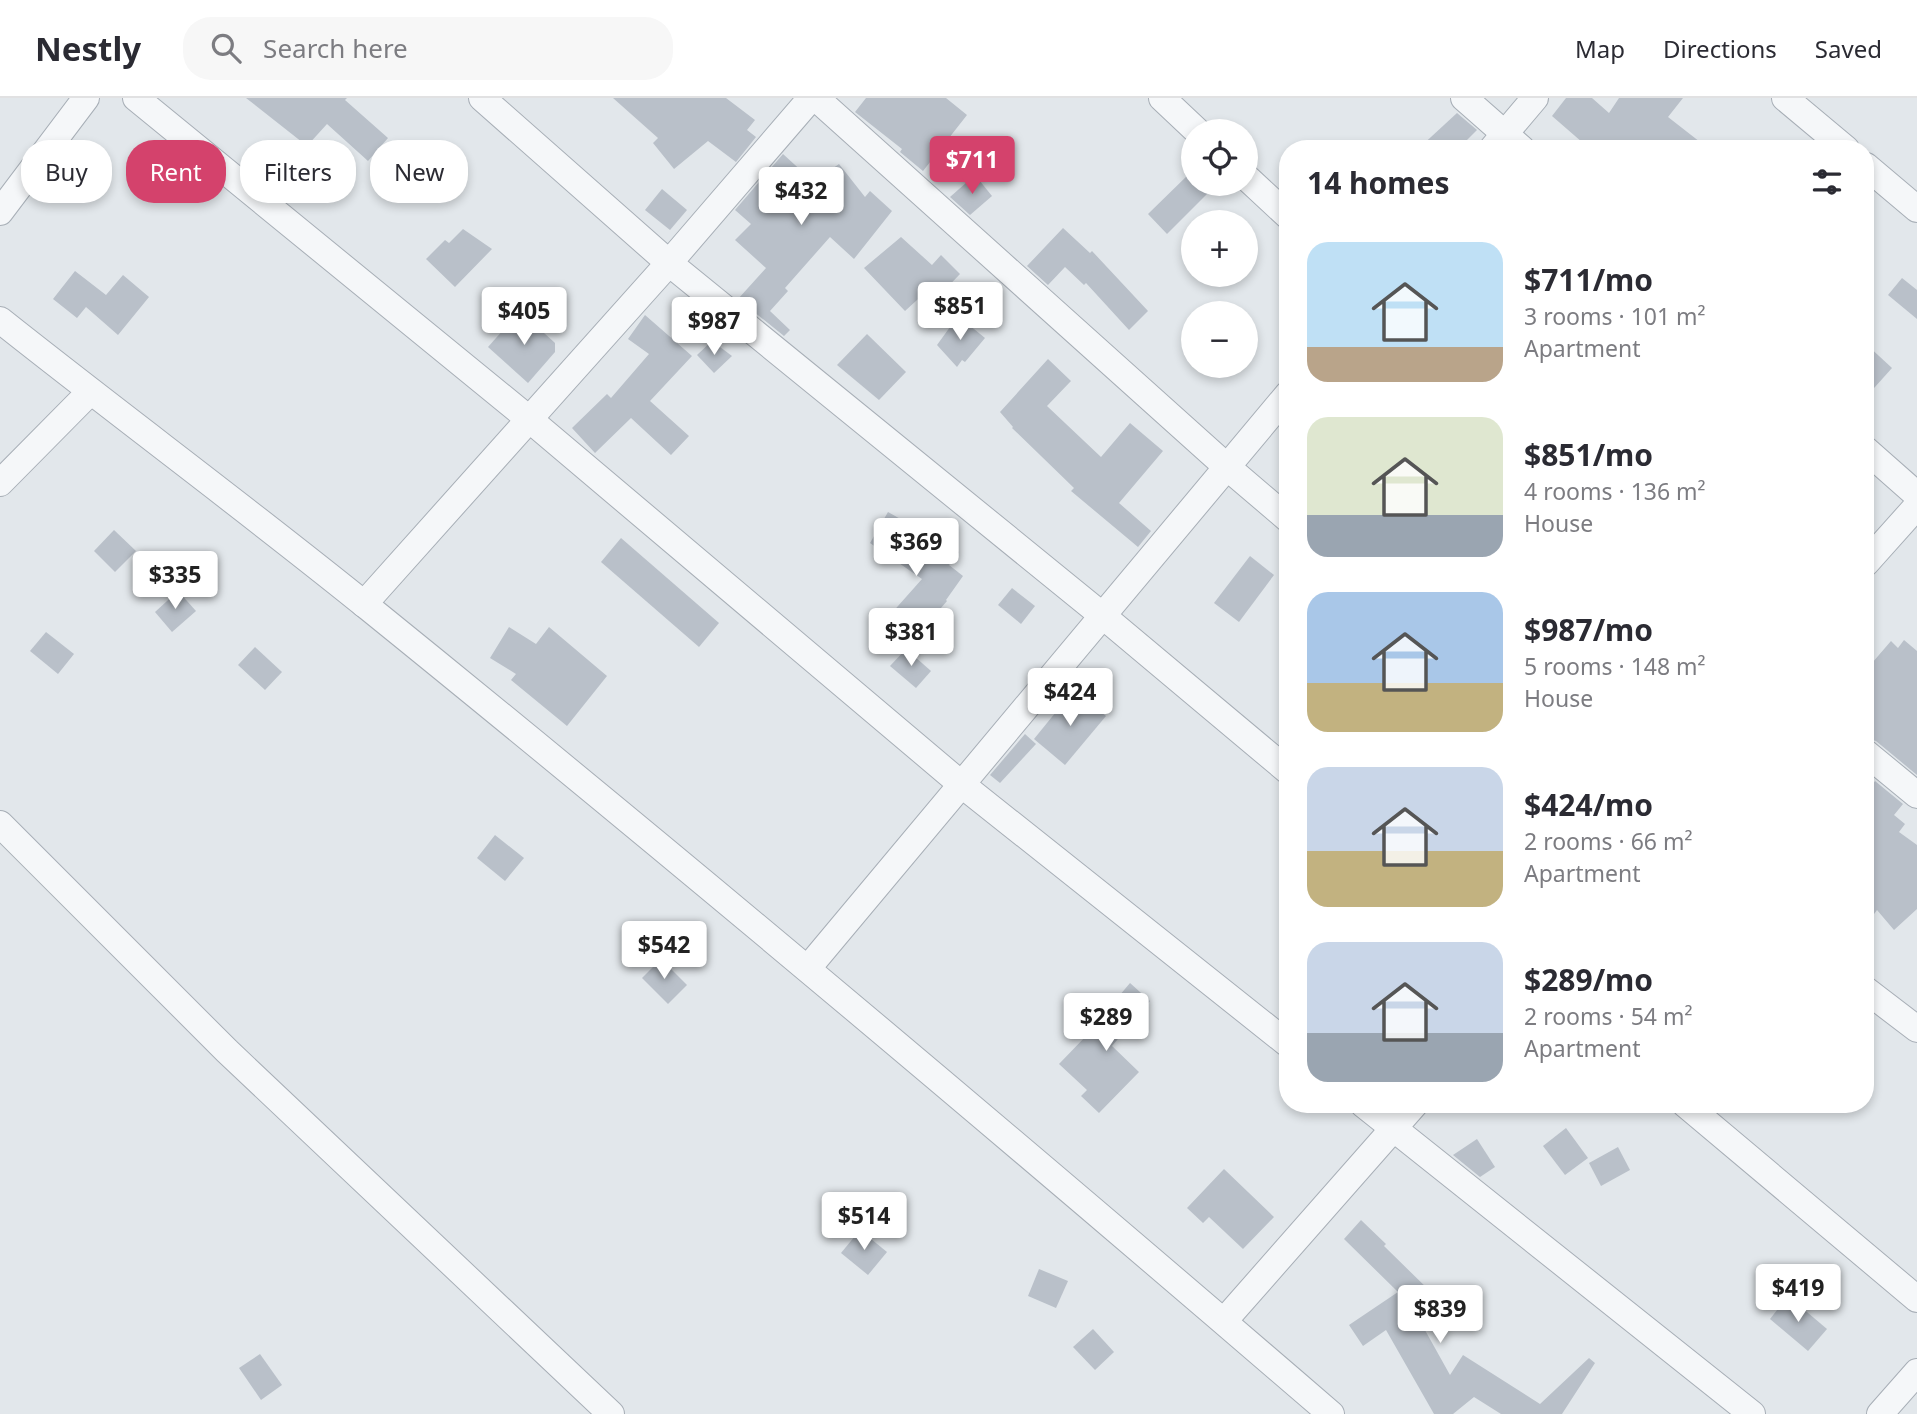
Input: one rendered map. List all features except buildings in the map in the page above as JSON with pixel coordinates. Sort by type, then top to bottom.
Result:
[{"type":"street","points":[[0,212],[86,98]]},
{"type":"street","points":[[136,98],[529,419],[961,785],[1279,1037]]},
{"type":"street","points":[[482,98],[670,263],[1103,616],[1279,763]]},
{"type":"street","points":[[364,604],[670,263],[813,98],[1279,511]]},
{"type":"street","points":[[1162,98],[1184,119]]},
{"type":"street","points":[[1464,98],[1503,140]]},
{"type":"street","points":[[1509,140],[1535,98]]},
{"type":"street","points":[[1785,98],[1835,140]]},
{"type":"street","points":[[1874,173],[1917,209]]},
{"type":"street","points":[[1258,188],[1279,208]]},
{"type":"street","points":[[0,320],[364,604],[808,968],[1020,1145],[1331,1414]]},
{"type":"street","points":[[0,483],[90,392]]},
{"type":"street","points":[[808,968],[1279,405]]},
{"type":"street","points":[[1874,457],[1917,495]]},
{"type":"street","points":[[1874,555],[1917,506]]},
{"type":"street","points":[[1874,760],[1917,795]]},
{"type":"street","points":[[0,824],[227,1051],[611,1414]]},
{"type":"street","points":[[1874,996],[1917,1029]]},
{"type":"street","points":[[1374,1113],[1752,1414]]},
{"type":"street","points":[[1224,1321],[1407,1113]]},
{"type":"street","points":[[1696,1113],[1917,1299]]},
{"type":"street","points":[[1880,1414],[1917,1372]]}]
